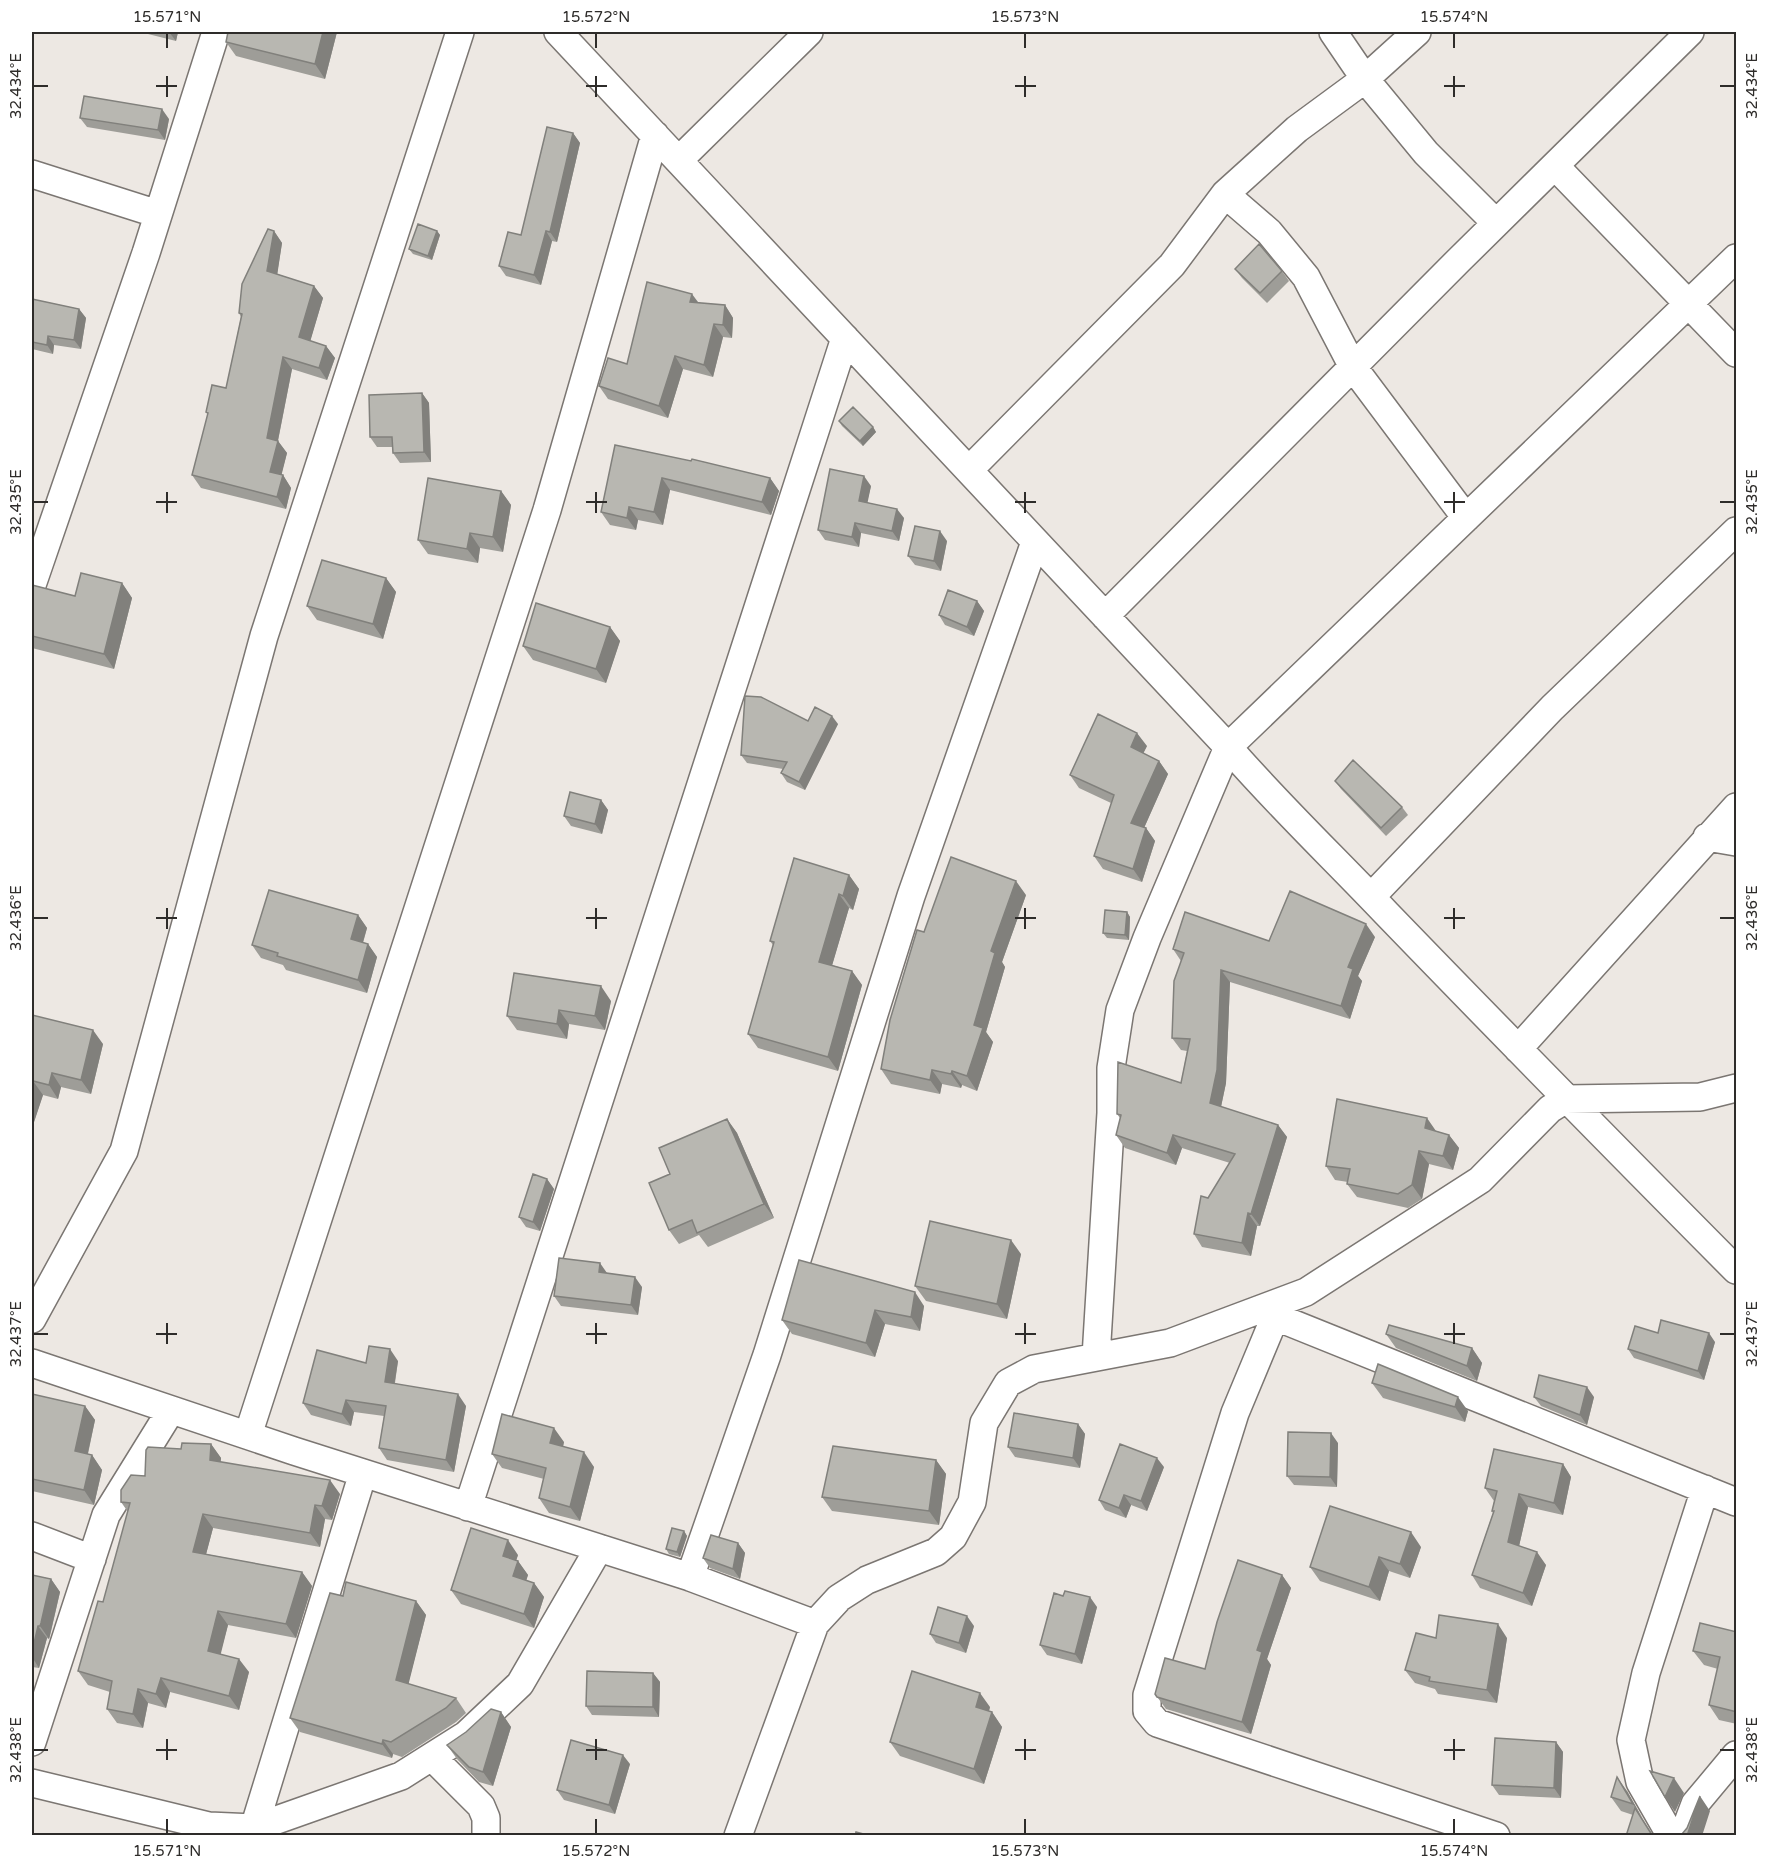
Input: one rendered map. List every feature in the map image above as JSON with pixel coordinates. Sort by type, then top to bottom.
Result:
[{"type":"street","points":[[32,585],[158,214],[216,32]]},
{"type":"street","points":[[32,1319],[124,1151],[264,636],[460,32]]},
{"type":"street","points":[[558,32],[1228,747],[1270,796],[1737,1270]]},
{"type":"street","points":[[679,160],[809,32]]},
{"type":"street","points":[[1333,32],[1365,80],[1426,153],[1496,223]]},
{"type":"street","points":[[969,470],[1172,265],[1225,194],[1297,129],[1365,80],[1417,32]]},
{"type":"street","points":[[1105,616],[1496,223],[1690,32]]},
{"type":"street","points":[[248,1436],[547,510],[655,135]]},
{"type":"street","points":[[1555,166],[1737,353]]},
{"type":"street","points":[[32,174],[158,214]]},
{"type":"street","points":[[1225,194],[1269,232],[1306,278],[1353,367],[1466,518]]},
{"type":"street","points":[[1096,1357],[1111,1113],[1111,1068],[1120,1010],[1152,927],[1228,747],[1737,258]]},
{"type":"street","points":[[468,1507],[845,338]]},
{"type":"street","points":[[1371,897],[1552,708],[1737,531]]},
{"type":"street","points":[[690,1577],[767,1355],[911,896],[1035,542]]},
{"type":"street","points":[[1518,1049],[1707,837],[1737,807]]},
{"type":"street","points":[[1707,837],[1737,842]]},
{"type":"street","points":[[738,1836],[815,1624],[839,1598],[867,1580],[936,1552],[953,1537],[972,1502],[984,1423],[1008,1383],[1034,1369],[1170,1343],[1266,1314],[1306,1292],[1480,1180],[1550,1109],[1566,1099],[1700,1097],[1737,1088]]},
{"type":"street","points":[[1266,1314],[1737,1502]]},
{"type":"street","points":[[1266,1314],[1147,1695],[1148,1711],[1157,1723],[1496,1836]]},
{"type":"street","points":[[32,1363],[248,1436],[690,1577],[815,1624]]},
{"type":"street","points":[[32,1742],[106,1515],[171,1410]]},
{"type":"street","points":[[254,1828],[363,1473]]},
{"type":"street","points":[[1671,1836],[1640,1782],[1631,1740],[1647,1673],[1705,1490]]},
{"type":"street","points":[[32,1536],[92,1558]]},
{"type":"street","points":[[32,1783],[209,1826],[254,1828],[401,1776],[466,1735],[520,1684],[599,1548]]},
{"type":"street","points":[[1683,1836],[1695,1803],[1737,1755]]},
{"type":"street","points":[[432,1757],[481,1806],[486,1818],[486,1836]]},
{"type":"building","points":[[228,32],[323,32],[315,64],[226,42]]},
{"type":"building","points":[[84,96],[162,109],[158,130],[80,118]]},
{"type":"building","points":[[547,127],[573,133],[550,232],[546,231],[534,275],[499,266],[508,232],[521,235]]},
{"type":"building","points":[[418,224],[437,231],[428,256],[409,249]]},
{"type":"building","points":[[268,229],[274,231],[267,271],[314,286],[299,337],[326,346],[319,368],[283,357],[267,438],[278,441],[270,472],[283,475],[277,497],[192,475],[208,413],[206,412],[212,385],[226,388],[242,314],[239,313],[242,284]]},
{"type":"building","points":[[1259,244],[1282,271],[1260,293],[1235,269]]},
{"type":"building","points":[[647,282],[692,294],[690,302],[725,305],[723,325],[714,324],[704,365],[675,356],[659,406],[599,386],[608,358],[627,364]]},
{"type":"building","points":[[32,299],[79,309],[74,340],[48,336],[47,345],[32,342]]},
{"type":"building","points":[[422,393],[424,452],[393,453],[392,437],[370,437],[369,395]]},
{"type":"building","points":[[853,407],[873,427],[860,441],[839,421]]},
{"type":"building","points":[[615,445],[691,461],[692,459],[770,478],[762,502],[662,478],[654,512],[629,507],[627,518],[601,512]]},
{"type":"building","points":[[830,469],[864,476],[859,501],[897,509],[892,531],[855,523],[852,537],[818,530]]},
{"type":"building","points":[[428,478],[501,491],[493,537],[470,533],[467,549],[418,540]]},
{"type":"building","points":[[915,526],[940,531],[934,561],[908,556]]},
{"type":"building","points":[[322,560],[386,578],[373,624],[307,606]]},
{"type":"building","points":[[81,573],[122,583],[104,654],[32,636],[32,585],[75,596]]},
{"type":"building","points":[[948,590],[977,601],[967,627],[939,615]]},
{"type":"building","points":[[536,603],[610,627],[596,669],[523,646]]},
{"type":"building","points":[[745,696],[761,697],[808,721],[815,707],[832,716],[799,782],[781,773],[787,762],[741,755]]},
{"type":"building","points":[[1098,714],[1137,733],[1131,747],[1159,761],[1131,823],[1146,828],[1133,869],[1094,856],[1114,795],[1070,775]]},
{"type":"building","points":[[1353,760],[1402,807],[1381,828],[1335,781]]},
{"type":"building","points":[[570,792],[601,800],[595,824],[564,816]]},
{"type":"building","points":[[951,857],[1016,881],[991,951],[995,953],[974,1025],[983,1028],[967,1076],[952,1071],[951,1074],[932,1070],[930,1080],[881,1069],[890,1020],[917,930],[924,932]]},
{"type":"building","points":[[794,858],[849,875],[843,896],[839,894],[819,962],[852,971],[828,1057],[748,1034],[774,942],[770,941]]},
{"type":"building","points":[[269,890],[358,915],[351,939],[368,944],[358,980],[277,956],[278,953],[252,945]]},
{"type":"building","points":[[1290,891],[1366,924],[1348,967],[1353,969],[1341,1006],[1221,970],[1217,1070],[1210,1103],[1278,1125],[1251,1214],[1248,1213],[1242,1243],[1194,1234],[1201,1196],[1208,1198],[1235,1154],[1173,1135],[1167,1153],[1116,1135],[1121,1115],[1117,1114],[1118,1062],[1181,1083],[1190,1039],[1172,1038],[1174,981],[1184,953],[1173,949],[1185,912],[1269,941]]},
{"type":"building","points":[[1105,910],[1127,912],[1125,935],[1103,933]]},
{"type":"building","points":[[514,973],[601,986],[595,1016],[559,1010],[557,1024],[507,1016]]},
{"type":"building","points":[[32,1015],[93,1030],[81,1080],[52,1073],[49,1085],[33,1081],[32,1085]]},
{"type":"building","points":[[1337,1099],[1427,1118],[1425,1128],[1449,1135],[1443,1156],[1419,1151],[1412,1185],[1398,1194],[1347,1184],[1350,1169],[1326,1166]]},
{"type":"building","points":[[727,1119],[764,1204],[697,1233],[692,1220],[669,1230],[649,1183],[670,1174],[659,1148]]},
{"type":"building","points":[[533,1174],[547,1179],[533,1222],[519,1217]]},
{"type":"building","points":[[930,1221],[1011,1240],[997,1304],[915,1286]]},
{"type":"building","points":[[559,1258],[600,1263],[599,1272],[635,1277],[631,1305],[554,1296]]},
{"type":"building","points":[[799,1260],[915,1292],[911,1317],[875,1310],[866,1343],[782,1320]]},
{"type":"building","points":[[1661,1320],[1709,1333],[1698,1371],[1628,1349],[1635,1326],[1658,1333]]},
{"type":"building","points":[[1389,1325],[1472,1348],[1467,1366],[1386,1334]]},
{"type":"building","points":[[369,1346],[390,1349],[385,1382],[458,1394],[446,1460],[379,1448],[386,1406],[346,1400],[342,1414],[303,1403],[317,1350],[366,1363]]},
{"type":"building","points":[[1378,1364],[1458,1397],[1455,1407],[1372,1383]]},
{"type":"building","points":[[1539,1375],[1587,1387],[1580,1415],[1534,1397]]},
{"type":"building","points":[[32,1394],[85,1406],[75,1451],[92,1455],[84,1490],[32,1479]]},
{"type":"building","points":[[1014,1413],[1078,1424],[1073,1458],[1008,1447]]},
{"type":"building","points":[[502,1414],[554,1428],[550,1443],[584,1452],[570,1507],[539,1498],[546,1468],[492,1454]]},
{"type":"building","points":[[1288,1432],[1331,1433],[1330,1477],[1287,1476]]},
{"type":"building","points":[[182,1443],[211,1444],[210,1460],[330,1480],[322,1506],[315,1505],[310,1533],[203,1514],[193,1552],[302,1572],[286,1624],[218,1611],[208,1651],[239,1659],[229,1696],[161,1678],[156,1694],[138,1689],[133,1714],[107,1709],[112,1681],[78,1671],[98,1601],[103,1602],[130,1503],[121,1502],[121,1490],[131,1475],[145,1476],[148,1447],[181,1449]]},
{"type":"building","points":[[1120,1444],[1157,1458],[1141,1501],[1124,1495],[1119,1508],[1099,1500]]},
{"type":"building","points":[[833,1446],[936,1460],[929,1511],[822,1497]]},
{"type":"building","points":[[1494,1449],[1563,1464],[1554,1503],[1519,1494],[1508,1542],[1537,1552],[1523,1593],[1472,1575],[1494,1511],[1492,1511],[1497,1491],[1485,1488]]},
{"type":"building","points":[[1330,1506],[1411,1532],[1400,1564],[1379,1557],[1369,1587],[1310,1567]]},
{"type":"building","points":[[471,1528],[508,1540],[503,1556],[518,1561],[513,1576],[534,1583],[524,1614],[451,1590]]},
{"type":"building","points":[[672,1528],[684,1531],[677,1552],[666,1549]]},
{"type":"building","points":[[711,1535],[738,1543],[733,1569],[703,1558]]},
{"type":"building","points":[[1238,1560],[1282,1575],[1257,1650],[1262,1652],[1242,1722],[1157,1697],[1155,1694],[1165,1658],[1205,1669],[1217,1622]]},
{"type":"building","points":[[32,1575],[51,1579],[32,1652]]},
{"type":"building","points":[[346,1582],[416,1601],[396,1680],[456,1698],[446,1708],[391,1742],[383,1740],[382,1744],[290,1718],[330,1593],[343,1596]]},
{"type":"building","points":[[1065,1591],[1090,1597],[1075,1654],[1040,1645],[1054,1593],[1063,1596]]},
{"type":"building","points":[[938,1607],[967,1616],[959,1643],[930,1634]]},
{"type":"building","points":[[1439,1615],[1498,1624],[1487,1690],[1429,1681],[1430,1677],[1405,1670],[1416,1633],[1436,1638]]},
{"type":"building","points":[[1700,1623],[1737,1632],[1737,1712],[1709,1705],[1720,1657],[1693,1651]]},
{"type":"building","points":[[587,1671],[653,1673],[653,1707],[586,1706]]},
{"type":"building","points":[[912,1671],[980,1693],[976,1707],[992,1712],[974,1769],[890,1742]]},
{"type":"building","points":[[491,1709],[501,1712],[483,1772],[469,1767],[447,1745],[466,1732]]},
{"type":"building","points":[[1495,1738],[1556,1742],[1554,1788],[1492,1785]]},
{"type":"building","points":[[571,1740],[623,1755],[609,1805],[557,1790]]},
{"type":"building","points":[[1650,1771],[1674,1778],[1665,1797]]},
{"type":"building","points":[[1617,1777],[1633,1804],[1611,1797]]},
{"type":"building","points":[[1700,1796],[1687,1836],[1679,1836],[1687,1828]]},
{"type":"building","points":[[1635,1808],[1652,1835],[1655,1836],[1626,1836]]},
{"type":"building","points":[[856,1832],[871,1836],[855,1836]]}]
